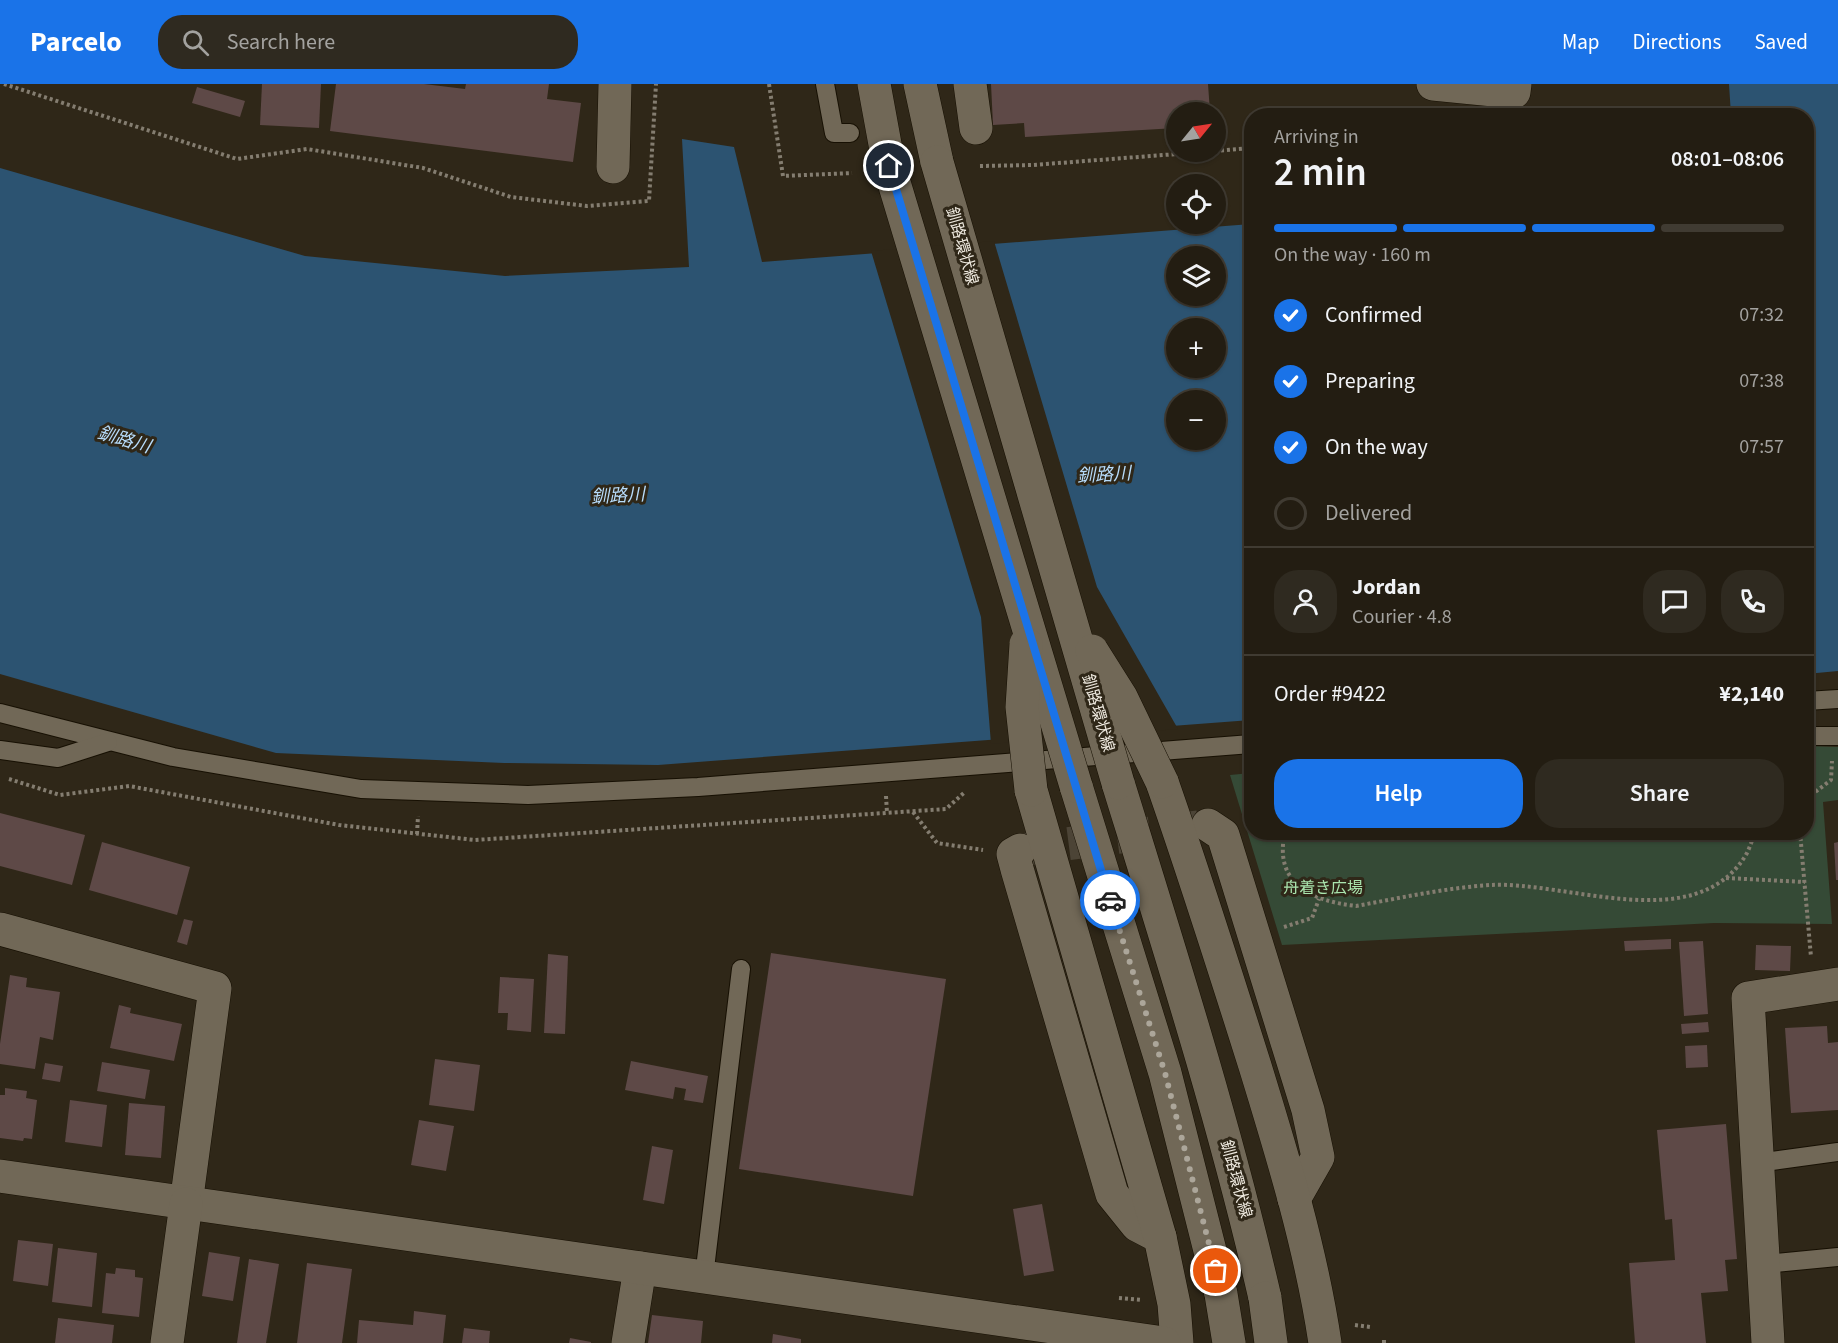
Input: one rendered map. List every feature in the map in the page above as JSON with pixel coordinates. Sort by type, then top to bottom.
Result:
[{"type":"street","points":[[613,167],[615,84]]},
{"type":"street","points":[[874,84],[889,166],[1165,1073],[1221,1294],[1229,1343]]},
{"type":"street","name":"釧路環状線","points":[[920,84],[937,162],[1118,783],[1203,1060],[1241,1194],[1265,1298],[1271,1343]]},
{"type":"street","points":[[970,84],[970,128]]},
{"type":"street","points":[[1433,84],[1514,92],[1515,84]]},
{"type":"street","points":[[1072,619],[1121,697],[1162,782],[1205,906],[1294,1198],[1325,1343]]},
{"type":"street","points":[[1028,625],[1022,706],[1031,790],[1160,1237],[1174,1304],[1177,1343]]},
{"type":"street","points":[[1208,825],[1223,835],[1308,1110],[1318,1156],[1294,1198]]},
{"type":"street","points":[[1016,852],[1112,1194],[1137,1225],[1160,1237]]},
{"type":"street","points":[[0,929],[215,988],[167,1343]]},
{"type":"street","points":[[1768,1343],[1748,998],[1826,986]]},
{"type":"street","points":[[0,1176],[1164,1343]]},
{"type":"street","points":[[628,1343],[640,1268]]},
{"type":"lane","points":[[825,84],[834,133],[849,133]]},
{"type":"lane","points":[[1814,700],[1838,699]]},
{"type":"lane","points":[[0,713],[173,757],[361,789],[528,795],[698,787],[1244,745]]},
{"type":"lane","points":[[1814,736],[1838,736]]},
{"type":"lane","points":[[0,750],[58,758],[108,742]]},
{"type":"lane","points":[[704,1277],[741,969]]},
{"type":"lane","points":[[1757,1163],[1838,1152]]},
{"type":"lane","points":[[1764,1264],[1838,1257]]},
{"type":"path","points":[[4,84],[237,159],[307,149],[423,168],[511,197],[587,206],[649,201],[656,84]]},
{"type":"path","points":[[769,84],[783,176],[852,173]]},
{"type":"path","points":[[1226,150],[1244,149]]},
{"type":"path","points":[[980,166],[1033,165],[1166,155]]},
{"type":"path","points":[[1814,794],[1831,780],[1832,761]]},
{"type":"path","points":[[886,789],[887,813]]},
{"type":"path","points":[[417,834],[418,808]]},
{"type":"path","points":[[913,812],[937,843],[1016,852]]},
{"type":"path","points":[[1282,840],[1281,846],[1286,872],[1308,895],[1356,906],[1492,885],[1666,901],[1700,893],[1726,878],[1745,857],[1752,840]]},
{"type":"path","points":[[1801,840],[1805,882],[1826,986]]},
{"type":"path","points":[[1726,878],[1805,882]]},
{"type":"path","points":[[1280,928],[1312,918],[1319,899]]},
{"type":"green space","name":"舟着き広場","points":[[1814,746],[1838,747],[1838,800],[1823,802],[1832,924],[1714,923],[1282,945],[1250,840],[1814,840]]},
{"type":"green space","name":"舟着き広場","points":[[1244,774],[1244,821],[1230,775]]},
{"type":"water","points":[[1729,84],[1838,84],[1838,671],[1814,673],[1814,108],[1731,108]]},
{"type":"water","name":"釧路川","points":[[682,139],[734,147],[762,262],[1166,231],[1166,234],[1226,234],[1226,226],[1244,225],[1244,721],[658,765],[504,763],[276,753],[0,674],[0,168],[305,256],[505,276],[689,267]]},
{"type":"pier","points":[[994,241],[1097,587],[1178,729],[991,744],[981,617],[871,251]]},
{"type":"building","points":[[262,84],[321,84],[319,128],[260,125]]},
{"type":"building","points":[[336,84],[424,84],[465,89],[466,84],[549,84],[547,99],[581,103],[573,162],[330,131]]},
{"type":"building","points":[[991,84],[1208,84],[1209,102],[1166,102],[1166,129],[1025,137],[1024,123],[993,125]]},
{"type":"building","points":[[197,87],[245,101],[240,117],[192,103]]},
{"type":"building","points":[[0,813],[85,835],[72,885],[0,866]]},
{"type":"building","points":[[102,842],[190,867],[177,915],[89,890]]},
{"type":"building","points":[[1838,842],[1838,880],[1836,880],[1834,843]]},
{"type":"building","points":[[184,919],[193,921],[187,945],[177,942]]},
{"type":"building","points":[[1671,939],[1671,949],[1625,951],[1624,941]]},
{"type":"building","points":[[1703,941],[1708,1014],[1684,1016],[1679,942]]},
{"type":"building","points":[[1756,945],[1791,946],[1790,971],[1755,970]]},
{"type":"building","points":[[771,953],[946,979],[913,1196],[739,1169]]},
{"type":"building","points":[[548,954],[568,956],[565,1034],[544,1033]]},
{"type":"building","points":[[10,975],[27,978],[26,987],[60,992],[53,1040],[40,1037],[35,1069],[0,1064],[0,1044]]},
{"type":"building","points":[[500,977],[534,979],[531,1032],[507,1030],[508,1013],[498,1013]]},
{"type":"building","points":[[119,1005],[131,1008],[130,1013],[182,1024],[174,1061],[110,1048]]},
{"type":"building","points":[[1708,1022],[1709,1032],[1682,1034],[1681,1024]]},
{"type":"building","points":[[1827,1026],[1828,1043],[1838,1042],[1838,1110],[1791,1113],[1785,1028]]},
{"type":"building","points":[[1707,1045],[1708,1067],[1686,1068],[1685,1046]]},
{"type":"building","points":[[435,1059],[480,1065],[474,1111],[429,1105]]},
{"type":"building","points":[[631,1061],[708,1076],[703,1103],[684,1100],[686,1089],[675,1087],[673,1099],[625,1090]]},
{"type":"building","points":[[102,1062],[150,1070],[145,1099],[97,1091]]},
{"type":"building","points":[[45,1063],[63,1066],[60,1082],[42,1079]]},
{"type":"building","points":[[5,1088],[27,1091],[26,1098],[37,1100],[32,1139],[24,1138],[23,1141],[0,1138],[0,1095],[5,1095]]},
{"type":"building","points":[[70,1100],[107,1105],[102,1147],[65,1142]]},
{"type":"building","points":[[129,1103],[165,1106],[161,1158],[125,1155]]},
{"type":"building","points":[[419,1120],[454,1126],[446,1171],[411,1165]]},
{"type":"building","points":[[1726,1124],[1737,1259],[1725,1260],[1728,1291],[1701,1293],[1706,1343],[1635,1343],[1629,1263],[1675,1260],[1672,1219],[1665,1220],[1657,1130]]},
{"type":"building","points":[[652,1146],[673,1150],[664,1204],[643,1200]]},
{"type":"building","points":[[1042,1204],[1054,1271],[1024,1276],[1013,1209]]},
{"type":"building","points":[[18,1240],[53,1244],[48,1286],[13,1281]]},
{"type":"building","points":[[58,1248],[97,1253],[92,1307],[52,1302]]},
{"type":"building","points":[[209,1252],[240,1257],[233,1301],[202,1296]]},
{"type":"building","points":[[249,1259],[279,1264],[266,1343],[237,1343]]},
{"type":"building","points":[[307,1263],[352,1269],[342,1343],[297,1343]]},
{"type":"building","points":[[116,1268],[135,1270],[135,1277],[143,1278],[139,1317],[102,1313],[106,1273],[115,1274]]},
{"type":"building","points":[[414,1311],[446,1315],[443,1343],[357,1343],[359,1320],[413,1325]]},
{"type":"building","points":[[652,1315],[703,1321],[701,1343],[648,1343]]},
{"type":"building","points":[[58,1318],[114,1325],[112,1343],[55,1343]]},
{"type":"building","points":[[464,1328],[490,1331],[489,1343],[462,1343]]},
{"type":"building","points":[[773,1334],[801,1339],[801,1343],[772,1343]]},
{"type":"building","points":[[570,1338],[591,1342],[591,1343],[569,1343]]},
{"type":"tunnel","points":[[1020,850],[1205,826]]},
{"type":"way so far","points":[[1110,900],[1165,1073],[1200,1201],[1216,1271]]},
{"type":"route","points":[[889,166],[1110,900]]}]
